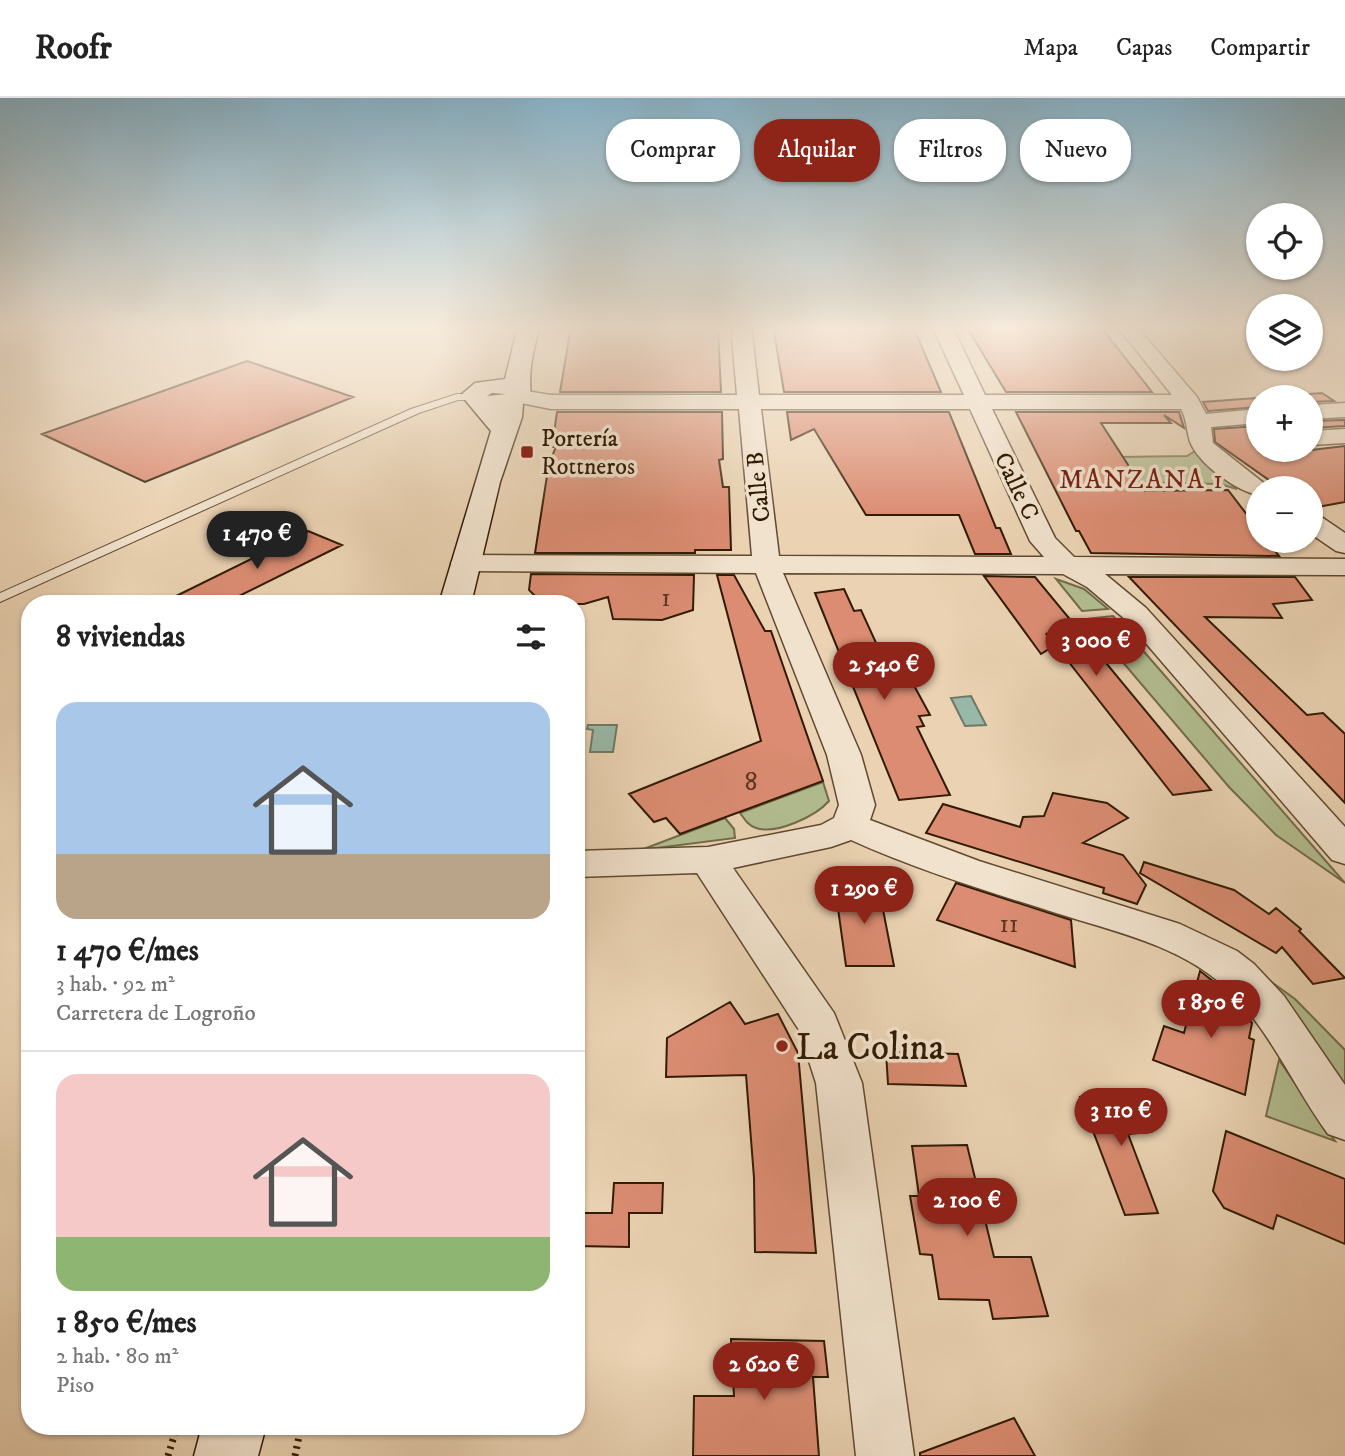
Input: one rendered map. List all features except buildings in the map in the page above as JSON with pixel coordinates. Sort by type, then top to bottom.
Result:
[{"type":"main road","points":[[478,396],[486,389]]},
{"type":"main road","points":[[457,595],[503,430],[512,414],[516,389]]},
{"type":"main road","points":[[478,396],[492,404],[515,396]]},
{"type":"main road","points":[[478,396],[503,430]]},
{"type":"main road","points":[[226,1456],[232,1435]]},
{"type":"street","name":"Calle B","points":[[748,389],[766,564],[844,755],[857,805],[850,825]]},
{"type":"street","name":"Calle C","points":[[971,389],[1043,541],[1065,564]]},
{"type":"street","points":[[1173,389],[1197,422],[1214,458],[1246,480]]},
{"type":"street","points":[[515,396],[551,402],[976,401],[1197,422],[1246,417]]},
{"type":"street","points":[[1323,411],[1345,410]]},
{"type":"street","points":[[1197,422],[1236,442]]},
{"type":"street","points":[[1323,437],[1345,436]]},
{"type":"street","points":[[1323,526],[1345,533]]},
{"type":"street","points":[[1323,530],[1345,545]]},
{"type":"street","points":[[466,563],[1345,567]]},
{"type":"street","points":[[1065,564],[1097,581],[1136,614],[1345,851]]},
{"type":"street","points":[[585,864],[708,860],[831,835],[850,825],[912,853],[1160,932],[1209,952],[1241,976],[1271,1012],[1326,1098],[1345,1121]]},
{"type":"street","points":[[708,860],[819,1026],[839,1083],[885,1456]]},
{"type":"lane","points":[[0,598],[415,411],[457,397],[478,396]]},
{"type":"path","points":[[168,1456],[174,1435]]},
{"type":"path","points":[[295,1456],[299,1435]]},
{"type":"shaded area","points":[[1195,451],[1237,489],[1220,484],[1133,482],[1118,457],[1187,456]]},
{"type":"shaded area","points":[[1056,579],[1084,589],[1108,609],[1082,611]]},
{"type":"shaded area","points":[[1113,616],[1345,883],[1276,835],[1229,787],[1086,619]]},
{"type":"shaded area","points":[[971,696],[986,725],[965,726],[951,698]]},
{"type":"shaded area","points":[[588,725],[617,725],[613,752],[590,752],[593,730],[587,729]]},
{"type":"shaded area","points":[[823,782],[829,801],[815,813],[795,823],[774,829],[756,828],[740,813]]},
{"type":"shaded area","points":[[725,818],[734,829],[735,838],[641,850]]},
{"type":"shaded area","points":[[1244,962],[1295,999],[1345,1050],[1345,1095]]},
{"type":"shaded area","points":[[1279,1060],[1335,1141],[1266,1116]]},
{"type":"place","name":"Portería Rottneros","points":[[527,452]]},
{"type":"place","name":"La Colina","points":[[782,1046]]},
{"type":"district","name":"MANZANA 1","points":[[1142,479]]}]
